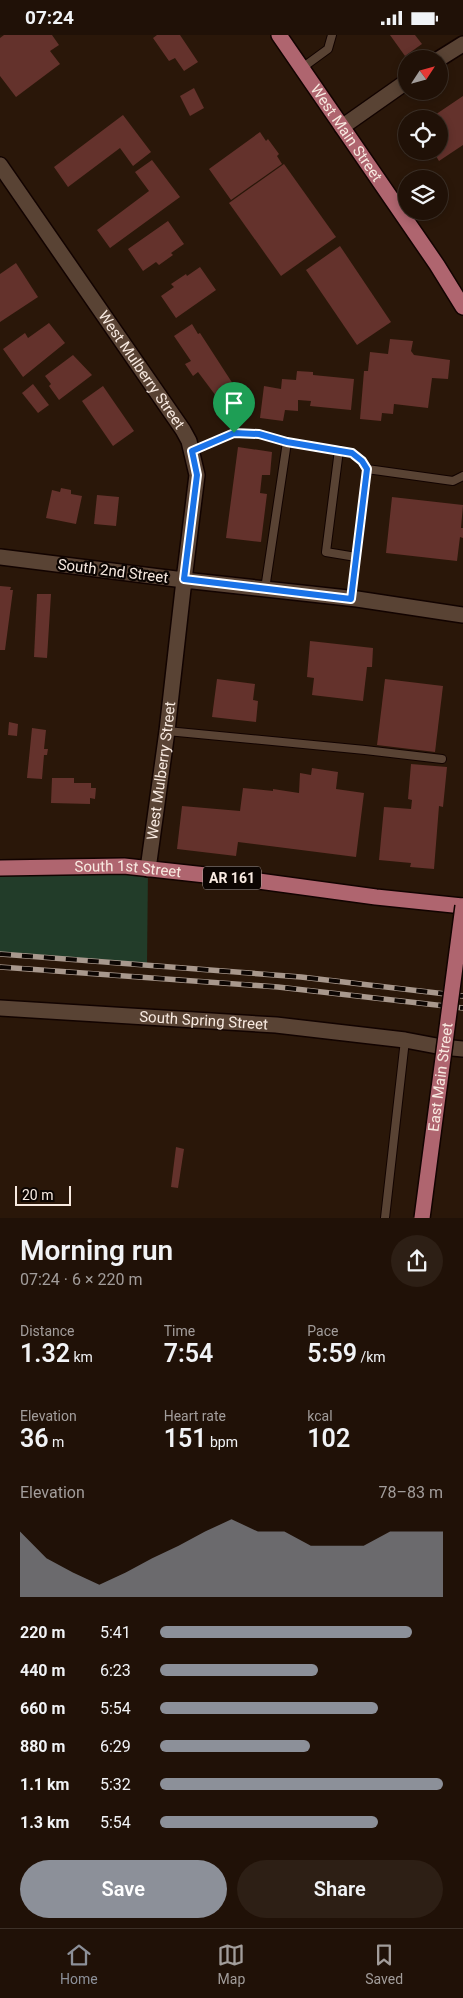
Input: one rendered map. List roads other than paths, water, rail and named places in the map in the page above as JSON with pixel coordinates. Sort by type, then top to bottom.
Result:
[{"type":"main road","name":"West Main Street","points":[[279,35],[437,265],[463,307]]},
{"type":"main road","name":"South 1st Street","points":[[0,868],[115,866],[251,880],[376,897],[463,906]]},
{"type":"main road","name":"East Main Street","points":[[422,1218],[463,906]]},
{"type":"street","points":[[448,53],[463,44]]},
{"type":"street","points":[[342,127],[398,88]]},
{"type":"street","name":"West Mulberry Street","points":[[0,165],[183,429],[192,451],[197,475],[167,731],[148,869]]},
{"type":"street","name":"South 2nd Street","points":[[0,557],[351,599],[463,615]]},
{"type":"street","name":"South Spring Street","points":[[0,1008],[276,1025],[405,1040],[463,1049]]},
{"type":"lane","points":[[302,68],[328,49],[332,35]]},
{"type":"lane","points":[[460,35],[463,39]]},
{"type":"lane","points":[[192,451],[234,433],[259,434],[287,442],[352,453],[362,461],[367,469],[351,599]]},
{"type":"lane","points":[[265,589],[287,442]]},
{"type":"lane","points":[[338,450],[326,552],[356,557]]},
{"type":"lane","points":[[367,469],[453,481],[463,476]]},
{"type":"lane","points":[[167,731],[365,749],[442,759]]},
{"type":"lane","points":[[385,1218],[405,1040]]},
{"type":"railway","points":[[0,954],[301,977],[463,996]]},
{"type":"railway","points":[[0,967],[278,987],[463,1008]]}]
